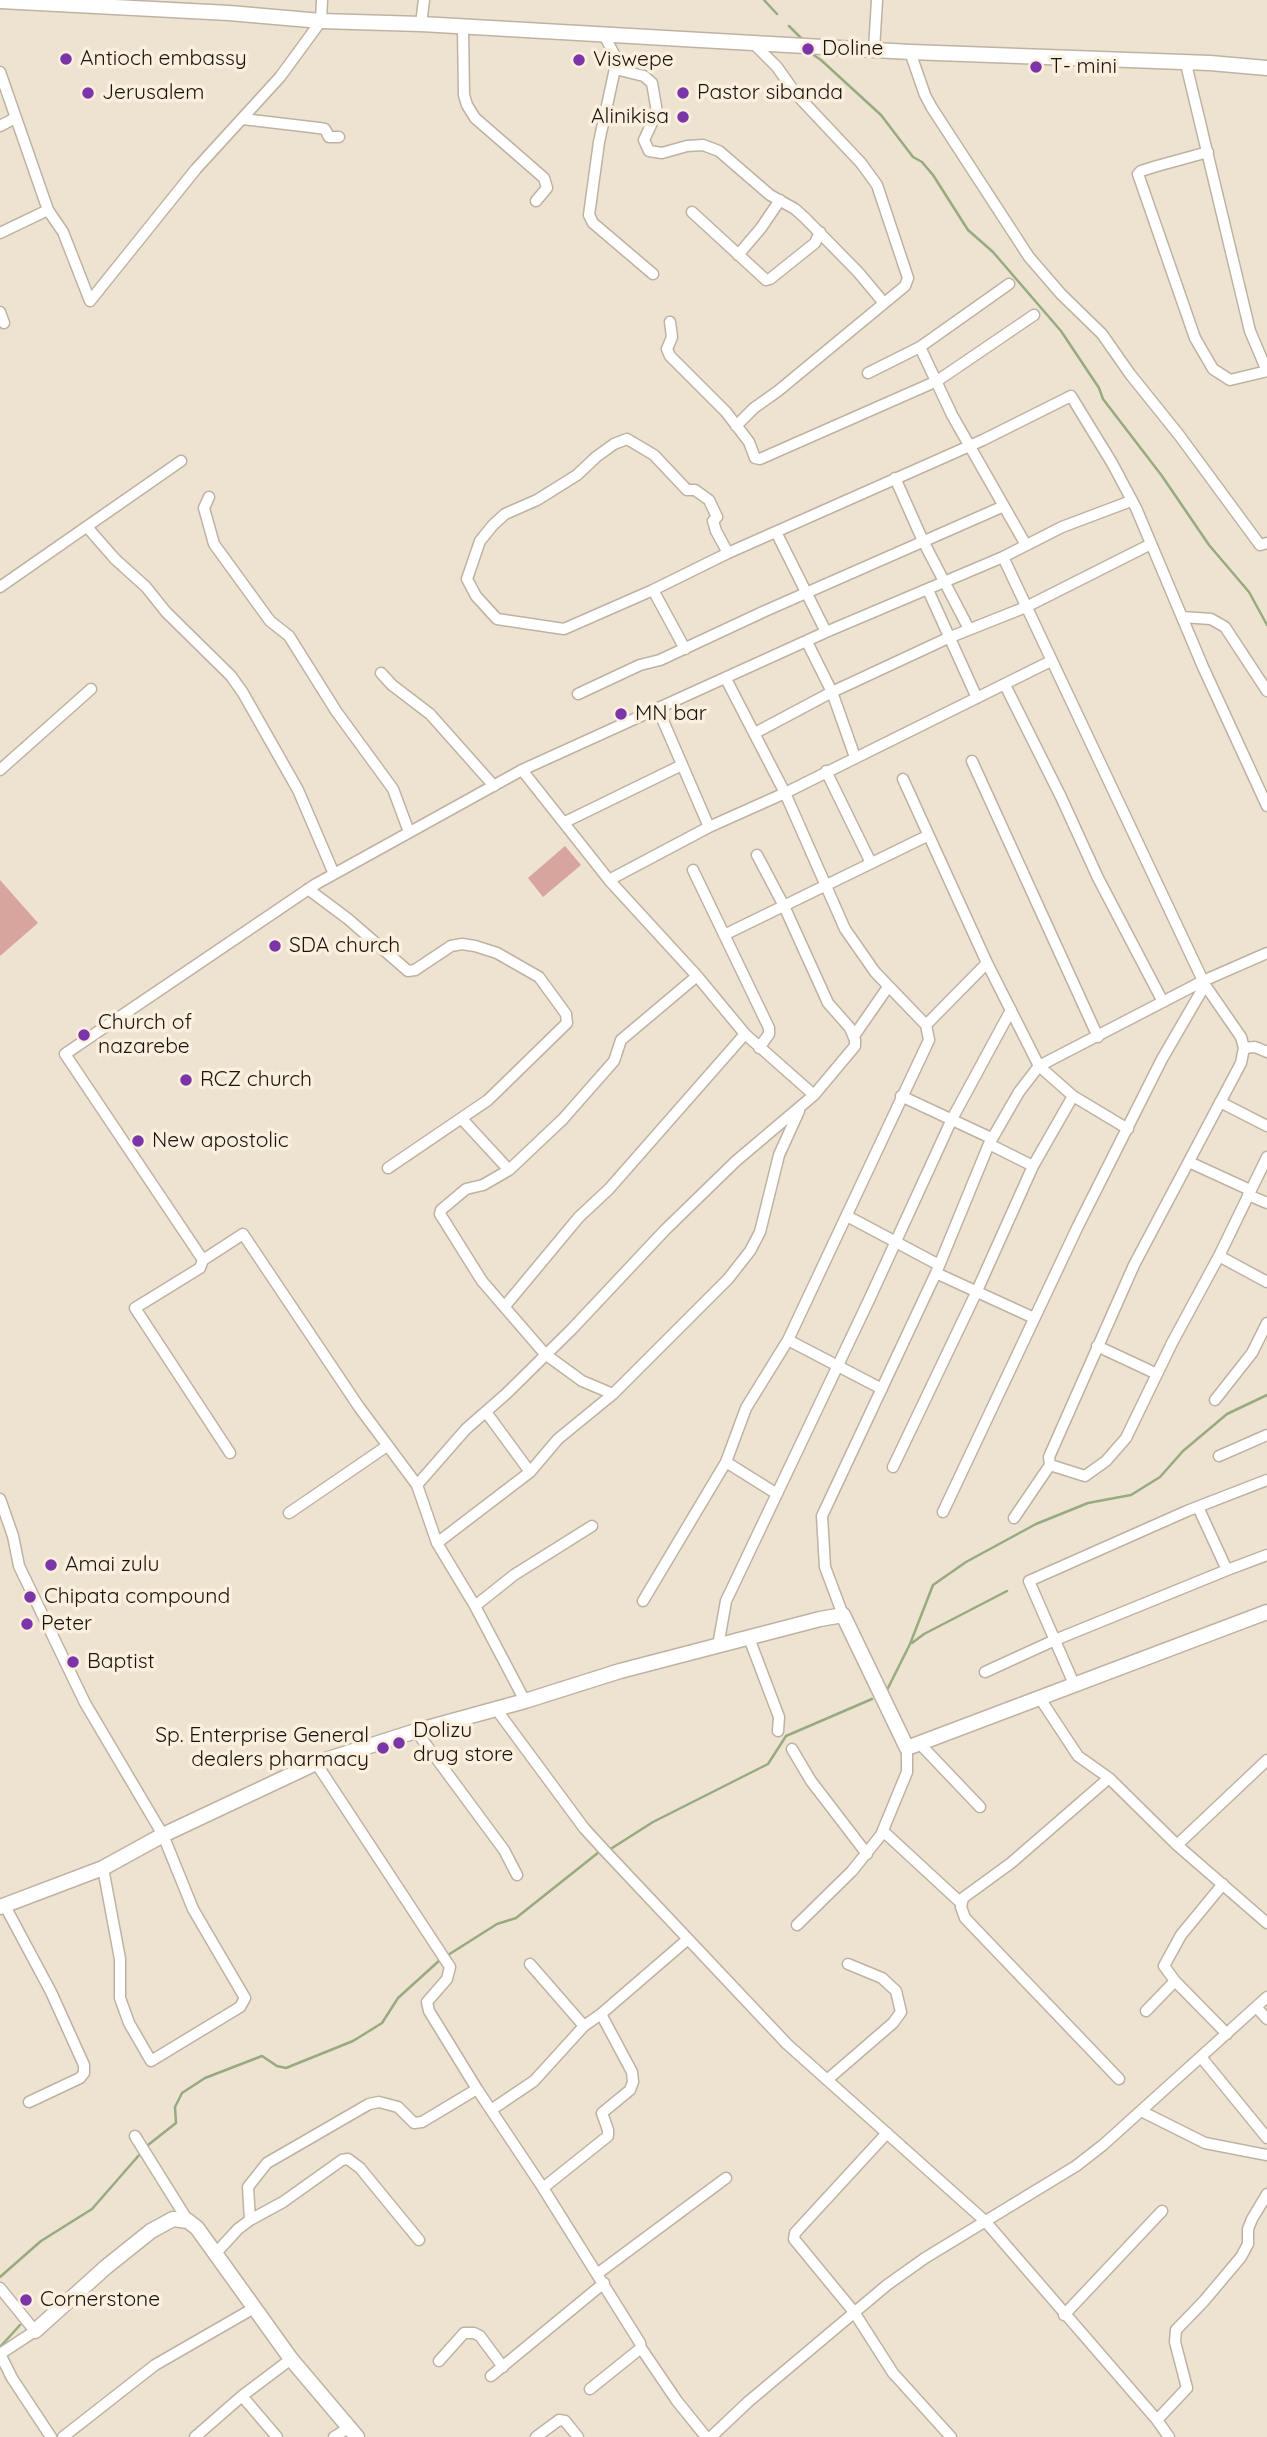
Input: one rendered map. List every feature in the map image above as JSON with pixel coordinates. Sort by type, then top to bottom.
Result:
[{"type":"street","points":[[0,72],[48,210],[63,233],[90,301],[196,169],[280,77],[321,21],[322,0]]},
{"type":"street","points":[[421,24],[424,0]]},
{"type":"street","points":[[873,50],[877,0]]},
{"type":"street","points":[[0,1],[229,7],[321,21],[1267,68]]},
{"type":"street","points":[[463,27],[464,95],[467,105],[475,118],[544,178],[547,188],[536,201]]},
{"type":"street","points":[[604,35],[614,54],[615,69],[599,142],[589,215],[593,223],[653,274]]},
{"type":"street","points":[[736,425],[905,286],[908,278],[877,185],[861,163],[811,111],[777,67],[753,43]]},
{"type":"street","points":[[910,52],[932,108],[1029,257],[1061,294],[1102,334],[1260,545],[1267,542]]},
{"type":"street","points":[[1186,64],[1208,152],[1250,331],[1267,371],[1230,380],[1213,369],[1195,338],[1138,174],[1167,162],[1208,152]]},
{"type":"street","points":[[615,69],[644,76],[652,83],[657,113],[644,140],[649,151],[662,153],[703,145],[714,148],[770,195],[795,209],[858,272],[884,303]]},
{"type":"street","points":[[0,126],[15,118]]},
{"type":"street","points":[[243,119],[319,128],[325,130],[329,137],[339,136]]},
{"type":"street","points":[[738,255],[780,200]]},
{"type":"street","points":[[0,233],[48,210]]},
{"type":"street","points":[[691,212],[762,278],[771,279],[815,243],[820,232]]},
{"type":"street","points":[[868,373],[920,346],[1009,284]]},
{"type":"street","points":[[670,322],[672,337],[667,349],[670,356],[716,400],[749,442],[755,458],[760,459],[937,381],[1034,315]]},
{"type":"street","points":[[920,346],[948,407],[1026,545]]},
{"type":"street","points":[[727,553],[716,531],[713,521],[716,517],[709,500],[695,490],[687,490],[654,455],[627,439],[605,450],[577,475],[537,500],[505,514],[480,541],[467,579],[476,596],[496,618],[564,629],[653,590],[727,553],[970,446],[1071,396],[1112,463],[1131,501],[1267,806]]},
{"type":"street","points":[[0,587],[181,461]]},
{"type":"street","points":[[895,478],[923,541],[968,629]]},
{"type":"street","points":[[209,497],[204,508],[214,544],[270,621],[289,636],[336,711],[393,789],[409,832]]},
{"type":"street","points":[[203,1260],[65,1054],[308,890],[522,770],[726,680],[826,632],[1003,557],[1062,527],[1131,501]]},
{"type":"street","points":[[578,694],[1004,506]]},
{"type":"street","points":[[87,527],[115,559],[146,587],[166,611],[231,676],[298,790],[334,874]]},
{"type":"street","points":[[776,532],[826,632]]},
{"type":"street","points":[[755,733],[832,692],[968,629],[1026,607],[1151,544]]},
{"type":"street","points":[[1003,557],[1204,983],[1241,1037],[1244,1048],[1241,1063],[1134,1265],[1049,1457],[1050,1465],[1014,1518]]},
{"type":"street","points":[[653,590],[685,649]]},
{"type":"street","points":[[928,590],[977,698]]},
{"type":"street","points":[[1182,617],[1211,619],[1225,627],[1267,691]]},
{"type":"street","points":[[807,642],[832,692],[855,757]]},
{"type":"street","points":[[609,880],[709,827],[785,793],[1051,661]]},
{"type":"street","points":[[381,673],[391,685],[430,714],[494,786]]},
{"type":"street","points":[[643,1601],[726,1462],[746,1408],[788,1340],[929,1040],[926,1025],[875,972],[845,929],[785,793],[726,680]]},
{"type":"street","points":[[1005,685],[1098,878],[1163,1002]]},
{"type":"street","points":[[0,770],[91,689]]},
{"type":"street","points":[[658,709],[709,827]]},
{"type":"street","points":[[972,761],[1098,1037]]},
{"type":"street","points":[[565,822],[682,765]]},
{"type":"street","points":[[522,770],[609,880],[745,1034],[814,1095]]},
{"type":"street","points":[[826,771],[871,863]]},
{"type":"street","points":[[902,779],[986,963],[1039,1066],[1073,1097],[1128,1129]]},
{"type":"street","points":[[724,935],[927,836]]},
{"type":"street","points":[[416,1485],[466,1429],[617,1284],[665,1230],[736,1160],[814,1095],[855,1046],[854,1036],[828,1003],[784,906],[757,855]]},
{"type":"street","points":[[693,870],[769,1028],[769,1034],[759,1048]]},
{"type":"street","points":[[308,890],[348,919],[408,971],[415,970],[451,946],[462,944],[497,953],[539,977],[566,1014],[567,1023],[488,1100],[388,1168]]},
{"type":"street","points":[[980,1807],[913,1746],[843,1615],[825,1567],[822,1516],[937,1269],[990,1141],[1019,1092],[1039,1066],[1163,1002],[1267,953]]},
{"type":"street","points":[[926,1025],[986,963]]},
{"type":"street","points":[[613,1394],[582,1381],[545,1354],[482,1281],[440,1214],[445,1205],[466,1189],[483,1185],[509,1170],[563,1119],[614,1061],[621,1040],[696,976]]},
{"type":"street","points":[[943,1512],[1034,1318],[1162,1059],[1204,983]]},
{"type":"street","points":[[854,1036],[888,987]]},
{"type":"street","points":[[718,1646],[726,1601],[952,1119],[1011,1010]]},
{"type":"street","points":[[505,1306],[579,1217],[609,1189],[745,1034]]},
{"type":"street","points":[[1244,1048],[1255,1047],[1267,1052]]},
{"type":"street","points":[[901,1096],[952,1119],[1033,1166]]},
{"type":"street","points":[[892,1467],[976,1293],[1033,1166],[1073,1097]]},
{"type":"street","points":[[1220,1102],[1267,1126]]},
{"type":"street","points":[[437,1542],[530,1472],[558,1439],[613,1394],[728,1279],[750,1251],[760,1232],[779,1155],[800,1108]]},
{"type":"street","points":[[462,1119],[509,1170]]},
{"type":"street","points":[[1050,1465],[1085,1476],[1106,1461],[1126,1438],[1267,1157]]},
{"type":"street","points":[[1189,1162],[1267,1203]]},
{"type":"street","points":[[847,1216],[896,1242],[976,1293],[1034,1318]]},
{"type":"street","points":[[230,1453],[135,1308],[200,1268],[203,1260],[243,1234],[416,1485],[437,1542],[475,1606],[525,1701]]},
{"type":"street","points":[[1219,1256],[1267,1282]]},
{"type":"street","points":[[1215,1400],[1252,1353],[1267,1323]]},
{"type":"street","points":[[788,1340],[882,1389]]},
{"type":"street","points":[[1097,1346],[1157,1374]]},
{"type":"street","points":[[486,1412],[530,1472]]},
{"type":"street","points":[[1219,1456],[1267,1435]]},
{"type":"street","points":[[289,1513],[387,1446]]},
{"type":"street","points":[[726,1462],[777,1494]]},
{"type":"street","points":[[1074,1684],[1029,1581],[1198,1507],[1267,1480]]},
{"type":"street","points":[[0,1499],[13,1536],[19,1566],[85,1703],[163,1835],[193,1909],[245,1998],[240,2007],[151,2061],[129,2023],[120,1998],[120,1959],[103,1868]]},
{"type":"street","points":[[1198,1507],[1227,1570]]},
{"type":"street","points":[[475,1606],[514,1575],[592,1526]]},
{"type":"street","points":[[985,1672],[1055,1640],[1267,1555]]},
{"type":"street","points":[[913,1746],[1267,1612]]},
{"type":"street","points":[[29,2102],[79,2078],[84,2065],[51,1992],[2,1907],[103,1868],[163,1835],[316,1763],[620,1671],[843,1615]]},
{"type":"street","points":[[750,1638],[779,1717],[778,1731]]},
{"type":"street","points":[[1040,1697],[1077,1756],[1109,1779],[1177,1844],[1267,1923]]},
{"type":"street","points":[[496,1709],[584,1828],[787,2044],[985,2221],[1169,2437]]},
{"type":"street","points":[[416,1731],[504,1850],[517,1875]]},
{"type":"street","points":[[797,1925],[867,1854],[883,1831],[913,1746]]},
{"type":"street","points":[[792,1749],[811,1781],[867,1854]]},
{"type":"street","points":[[1177,1844],[1267,1760]]},
{"type":"street","points":[[316,1763],[450,1967],[447,1979],[430,1996],[427,2007],[636,2336],[641,2348],[677,2400],[709,2437],[854,2312],[925,2258],[1076,2166],[1103,2145],[1267,1997]]},
{"type":"street","points":[[961,1903],[963,1898],[1011,1863],[1109,1779]]},
{"type":"street","points":[[883,1831],[961,1903],[965,1918],[1119,2078]]},
{"type":"street","points":[[1223,1884],[1181,1935],[1165,1969],[1227,2034]]},
{"type":"street","points":[[491,2110],[534,2081],[584,2026],[688,1939]]},
{"type":"street","points":[[530,1964],[584,2026]]},
{"type":"street","points":[[827,2080],[901,2012],[896,1990],[873,1974],[848,1964]]},
{"type":"street","points":[[1146,2011],[1175,1981]]},
{"type":"street","points":[[1257,2008],[1267,2019]]},
{"type":"street","points":[[543,2188],[608,2136],[602,2113],[630,2090],[634,2082],[632,2072],[601,2014]]},
{"type":"street","points":[[1201,2057],[1267,2138]]},
{"type":"street","points":[[250,2220],[248,2187],[260,2170],[357,2110],[379,2102],[398,2107],[414,2123],[422,2122],[477,2089]]},
{"type":"street","points":[[1141,2111],[1205,2143],[1267,2155]]},
{"type":"street","points":[[887,2133],[794,2236],[854,2312],[893,2372],[951,2437]]},
{"type":"street","points":[[135,2136],[188,2221],[197,2228],[291,2359],[353,2432],[334,2437]]},
{"type":"street","points":[[215,2253],[250,2220],[283,2202],[342,2160],[348,2159],[360,2168],[419,2240]]},
{"type":"street","points":[[491,2376],[600,2279],[726,2178]]},
{"type":"street","points":[[1157,2420],[1187,2388],[1175,2342],[1176,2330],[1241,2257],[1248,2244],[1252,2219],[1267,2194]]},
{"type":"street","points":[[1064,2315],[1162,2211]]},
{"type":"street","points":[[51,2437],[12,2378],[0,2354],[34,2331],[151,2231],[173,2219],[188,2221]]},
{"type":"street","points":[[0,2288],[34,2331]]},
{"type":"street","points":[[62,2437],[155,2365],[254,2308]]},
{"type":"street","points":[[439,2361],[464,2333],[474,2333],[480,2336],[503,2367]]},
{"type":"street","points":[[590,2389],[641,2348]]},
{"type":"street","points":[[195,2437],[242,2396],[291,2359]]},
{"type":"street","points":[[242,2396],[277,2437]]},
{"type":"street","points":[[536,2437],[559,2420],[565,2421],[578,2437]]},
{"type":"shaded area","points":[[565,846],[581,865],[543,897],[528,878]]},
{"type":"shaded area","points":[[0,880],[38,923],[0,956]]},
{"type":"waterway","points":[[764,0],[777,14]]},
{"type":"waterway","points":[[789,26],[801,38]]},
{"type":"waterway","points":[[809,52],[881,115],[913,157],[922,162],[933,175],[968,230],[993,252],[1061,331],[1099,388],[1103,399],[1162,476],[1209,545],[1249,592],[1267,625]]},
{"type":"waterway","points":[[886,1692],[910,1644],[933,1585],[966,1562],[1036,1524],[1088,1503],[1131,1495],[1160,1477],[1183,1451],[1227,1414],[1267,1395]]},
{"type":"waterway","points":[[912,1643],[924,1634],[1007,1591]]},
{"type":"waterway","points":[[609,1850],[653,1822],[768,1764],[786,1736],[872,1699]]},
{"type":"waterway","points":[[448,1955],[497,1924],[516,1918],[599,1852]]},
{"type":"waterway","points":[[148,2145],[176,2123],[175,2107],[182,2093],[205,2078],[262,2056],[277,2066],[286,2068],[353,2041],[382,2023],[398,1998],[441,1959]]},
{"type":"waterway","points":[[0,2277],[41,2241],[92,2209],[140,2154]]},
{"type":"waterway","points":[[0,2347],[20,2325]]},
{"type":"place","name":"Doline","points":[[808,49]]},
{"type":"place","name":"Antioch embassy","points":[[66,59]]},
{"type":"place","name":"Viswepe","points":[[579,60]]},
{"type":"place","name":"T- mini","points":[[1036,67]]},
{"type":"place","name":"Jerusalem","points":[[88,93]]},
{"type":"place","name":"Pastor sibanda","points":[[683,93]]},
{"type":"place","name":"Alinikisa","points":[[683,117]]},
{"type":"place","name":"MN bar","points":[[621,714]]},
{"type":"place","name":"SDA church","points":[[275,946]]},
{"type":"place","name":"Church of nazarebe","points":[[84,1035]]},
{"type":"place","name":"RCZ church","points":[[186,1080]]},
{"type":"place","name":"New apostolic","points":[[138,1141]]},
{"type":"place","name":"Amai zulu","points":[[51,1565]]},
{"type":"place","name":"Chipata compound","points":[[30,1597]]},
{"type":"place","name":"Peter","points":[[27,1624]]},
{"type":"place","name":"Baptist","points":[[73,1662]]},
{"type":"place","name":"Dolizu drug store","points":[[399,1743]]},
{"type":"place","name":"Sp. Enterprise General dealers pharmacy","points":[[383,1748]]},
{"type":"place","name":"Cornerstone","points":[[26,2300]]}]
